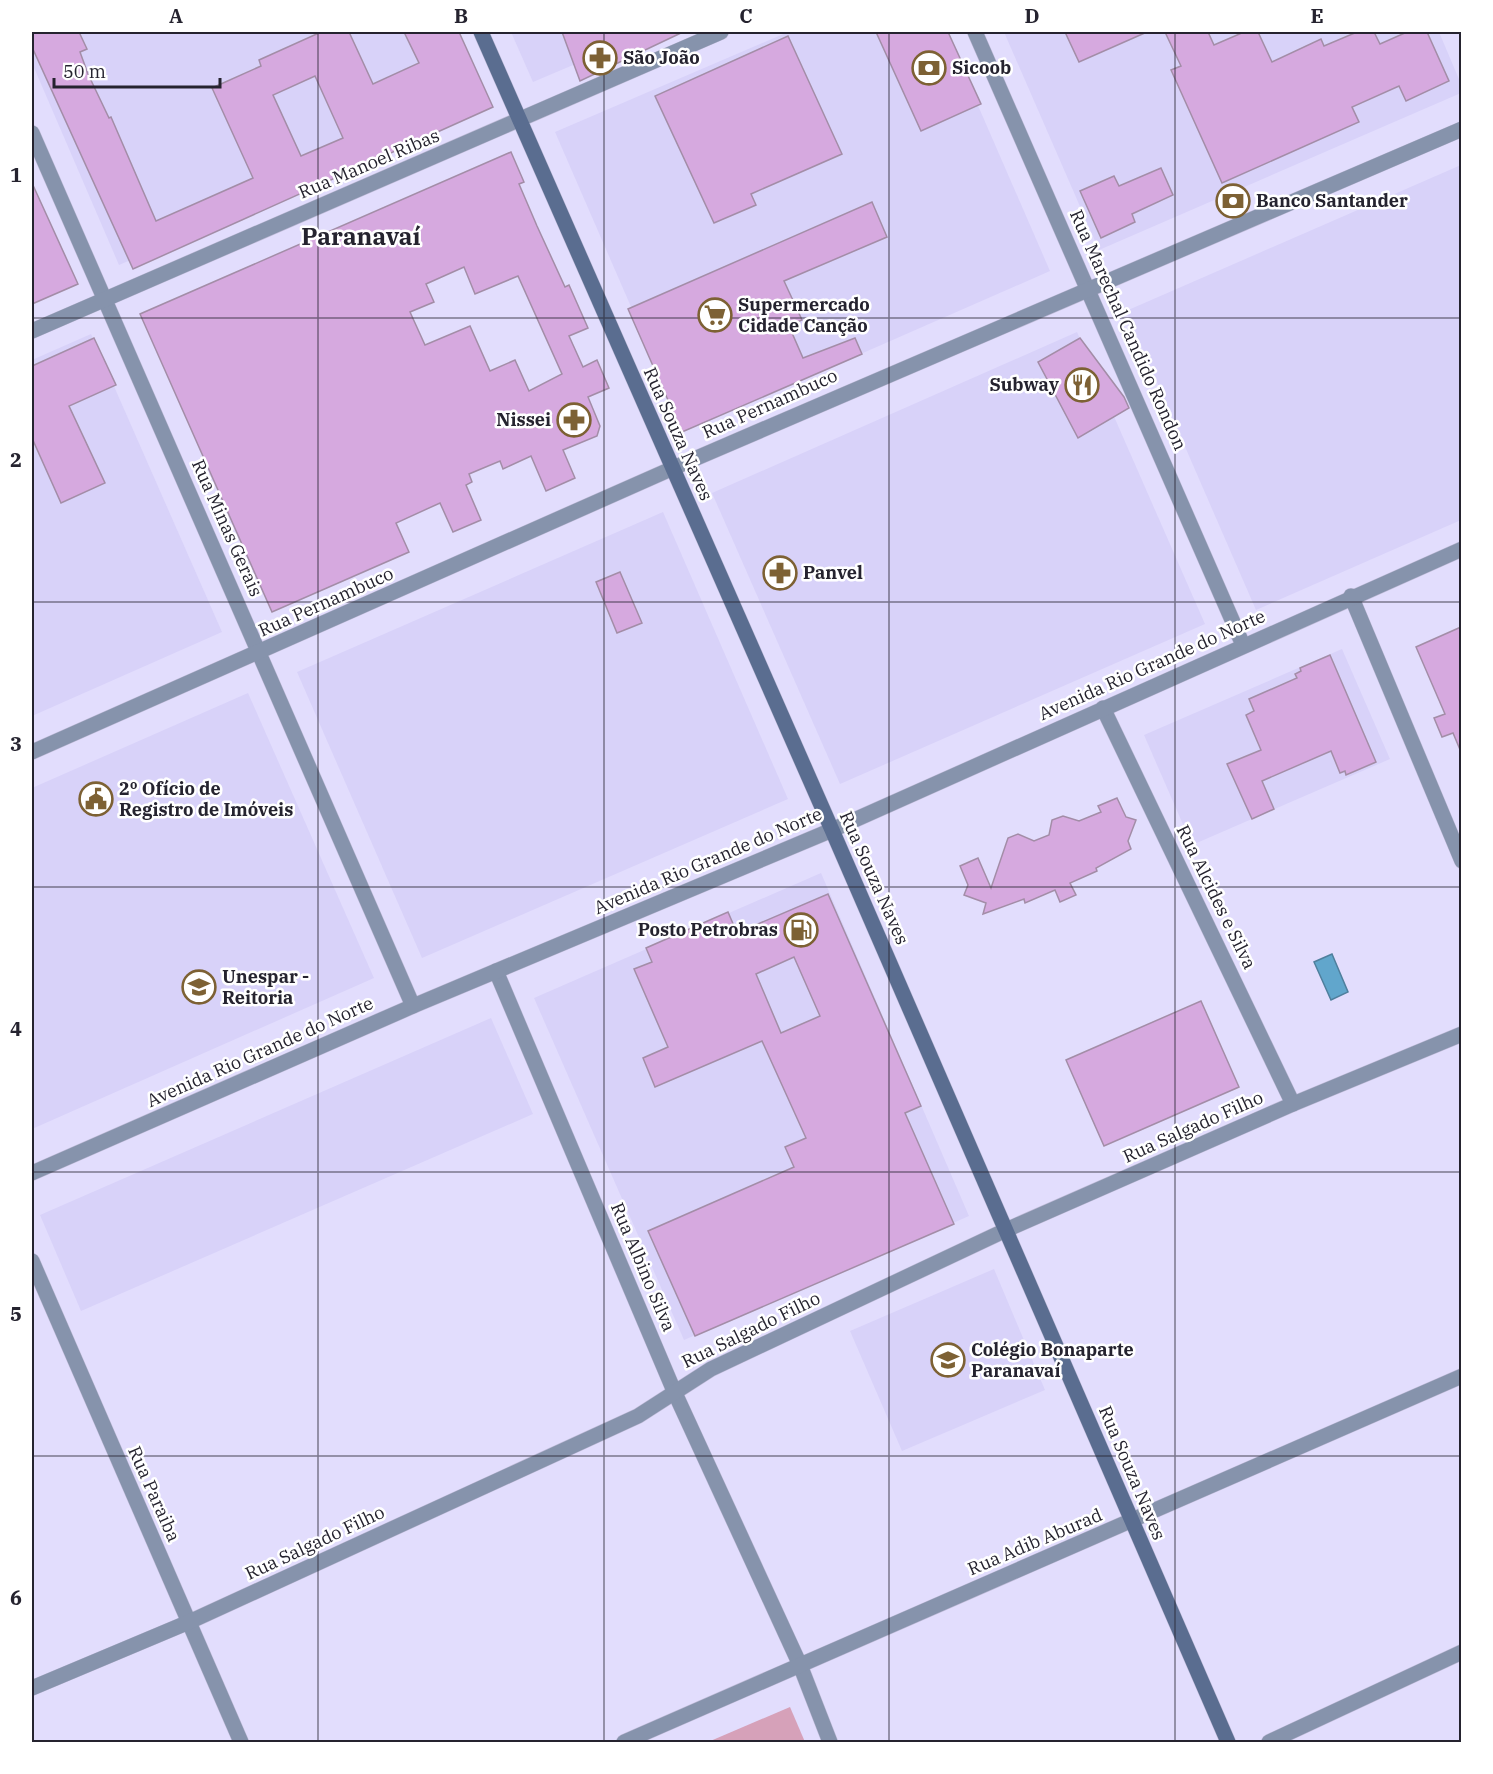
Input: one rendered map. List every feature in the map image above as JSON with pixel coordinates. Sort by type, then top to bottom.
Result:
[{"type":"main road","name":"Rua Souza Naves","points":[[481,32],[671,469],[832,830],[1228,1743]]},
{"type":"street","name":"Rua Manoel Ribas","points":[[32,331],[721,32]]},
{"type":"street","name":"Rua Marechal Candido Rondon","points":[[975,32],[1243,645]]},
{"type":"street","name":"Rua Pernambuco","points":[[32,752],[671,469],[1461,129]]},
{"type":"street","name":"Rua Minas Gerais","points":[[32,133],[413,1006]]},
{"type":"street","name":"Avenida Rio Grande do Norte","points":[[32,1173],[413,1006],[832,830],[1351,596],[1461,549]]},
{"type":"street","points":[[1351,596],[1461,861]]},
{"type":"street","name":"Rua Alcides e Silva","points":[[1103,708],[1293,1104]]},
{"type":"street","name":"Rua Albino Silva","points":[[496,971],[674,1391],[800,1665],[830,1743]]},
{"type":"street","name":"Rua Salgado Filho","points":[[32,1688],[189,1622],[638,1416],[711,1369],[1006,1230],[1293,1104],[1461,1034]]},
{"type":"street","name":"Rua Paraiba","points":[[32,1261],[241,1743]]},
{"type":"street","name":"Rua Adib Aburad","points":[[624,1743],[1461,1376]]},
{"type":"street","points":[[1269,1743],[1461,1652]]},
{"type":"shaded area","points":[[32,32],[453,32],[485,107],[119,265],[32,63]]},
{"type":"shaded area","points":[[511,32],[651,32],[533,82]]},
{"type":"shaded area","points":[[788,32],[946,32],[1050,271],[685,431],[555,132]]},
{"type":"shaded area","points":[[1004,32],[1439,32],[1461,84],[1461,93],[1099,250]]},
{"type":"shaded area","points":[[1461,165],[1461,520],[1256,610],[1126,311]]},
{"type":"shaded area","points":[[1077,332],[1205,624],[840,784],[712,493]]},
{"type":"shaded area","points":[[91,334],[222,632],[32,716],[32,360]]},
{"type":"shaded area","points":[[663,512],[788,799],[422,958],[297,672]]},
{"type":"shaded area","points":[[1342,649],[1390,759],[1192,845],[1144,735]]},
{"type":"shaded area","points":[[248,693],[374,978],[32,1129],[32,788]]},
{"type":"shaded area","points":[[821,873],[969,1216],[684,1340],[534,998]]},
{"type":"shaded area","points":[[491,1018],[533,1114],[81,1311],[40,1215]]},
{"type":"shaded area","name":"Colégio Bonaparte Paranavaí","points":[[994,1269],[1045,1390],[902,1451],[850,1331]]},
{"type":"shaded area","points":[[790,1707],[805,1742],[708,1742]]},
{"type":"water","points":[[1332,954],[1348,992],[1331,1000],[1314,962]]},
{"type":"building","points":[[32,32],[79,32],[87,49],[80,52],[88,74],[109,118],[111,117],[156,221],[253,178],[212,88],[261,66],[259,60],[321,32],[349,32],[373,84],[419,63],[404,32],[459,32],[493,107],[133,269],[32,47]],"holes":[[[315,76],[343,138],[301,156],[273,95]]]},
{"type":"building","name":"São João","points":[[562,32],[683,32],[580,81]]},
{"type":"building","name":"Sicoob","points":[[876,32],[948,32],[981,104],[921,131]]},
{"type":"building","points":[[1065,32],[1147,32],[1079,62]]},
{"type":"building","points":[[1165,32],[1208,32],[1214,45],[1244,32],[1258,32],[1272,62],[1321,39],[1324,46],[1357,32],[1374,32],[1380,44],[1407,32],[1427,32],[1449,81],[1406,101],[1399,86],[1352,107],[1359,122],[1222,183],[1171,70],[1181,66]]},
{"type":"building","points":[[788,36],[842,154],[751,194],[756,205],[714,223],[655,96]]},
{"type":"building","points":[[511,152],[524,182],[519,184],[537,226],[565,287],[569,285],[588,328],[569,336],[583,367],[597,360],[609,388],[588,397],[600,426],[597,436],[563,450],[575,478],[546,491],[531,456],[503,469],[500,461],[469,474],[472,482],[466,485],[481,520],[453,532],[440,503],[396,523],[409,552],[272,612],[140,314]],"holes":[[[464,267],[475,294],[518,276],[562,374],[529,391],[515,360],[490,371],[470,326],[425,345],[410,312],[434,302],[426,284]]]},
{"type":"building","points":[[1161,168],[1173,195],[1132,214],[1135,222],[1101,238],[1080,191],[1114,176],[1119,186]]},
{"type":"building","points":[[32,183],[78,284],[32,304]]},
{"type":"building","name":"Supermercado Cidade Canção","points":[[872,202],[887,237],[784,281],[802,320],[789,326],[803,358],[855,338],[862,354],[682,432],[628,309]]},
{"type":"building","points":[[94,338],[116,385],[69,406],[105,483],[61,503],[32,438],[32,366]]},
{"type":"building","name":"Subway","points":[[1080,338],[1124,397],[1129,408],[1078,438],[1038,362]]},
{"type":"building","points":[[620,572],[642,623],[617,633],[596,582]]},
{"type":"building","points":[[1461,627],[1461,752],[1453,733],[1442,737],[1434,718],[1445,714],[1416,647]]},
{"type":"building","points":[[1330,655],[1376,762],[1346,775],[1345,771],[1340,773],[1331,751],[1262,781],[1274,809],[1252,819],[1227,764],[1261,750],[1246,715],[1254,711],[1249,699],[1297,678],[1295,674],[1301,671],[1300,668]]},
{"type":"building","points":[[1117,798],[1126,817],[1136,820],[1128,841],[1131,849],[1096,868],[1097,871],[1070,883],[1076,895],[1060,902],[1055,890],[1025,903],[1024,899],[983,914],[986,903],[964,895],[968,885],[960,866],[978,858],[991,888],[1008,838],[1018,834],[1034,841],[1049,835],[1052,820],[1063,816],[1079,821],[1101,812],[1098,806]]},
{"type":"building","points":[[828,894],[921,1106],[905,1113],[954,1224],[695,1336],[648,1231],[794,1167],[785,1147],[806,1138],[762,1041],[655,1087],[643,1058],[668,1047],[634,969],[652,962],[646,948],[728,912],[737,933]],"holes":[[[794,957],[820,1016],[781,1033],[756,974]]]},
{"type":"building","points":[[1201,1001],[1239,1087],[1104,1146],[1066,1060]]},
{"type":"place","name":"São João","points":[[600,58]]},
{"type":"place","name":"Sicoob","points":[[929,68]]},
{"type":"place","name":"Banco Santander","points":[[1233,201]]},
{"type":"place","name":"Supermercado Cidade Canção","points":[[715,315]]},
{"type":"place","name":"Subway","points":[[1082,385]]},
{"type":"place","name":"Nissei","points":[[574,420]]},
{"type":"place","name":"Panvel","points":[[780,573]]},
{"type":"place","name":"2º Ofício de Registro de Imóveis","points":[[96,799]]},
{"type":"place","name":"Posto Petrobras","points":[[801,930]]},
{"type":"place","name":"Unespar - Reitoria","points":[[199,987]]},
{"type":"place","name":"Colégio Bonaparte Paranavaí","points":[[948,1360]]},
{"type":"district","name":"Paranavaí","points":[[361,237]]}]
